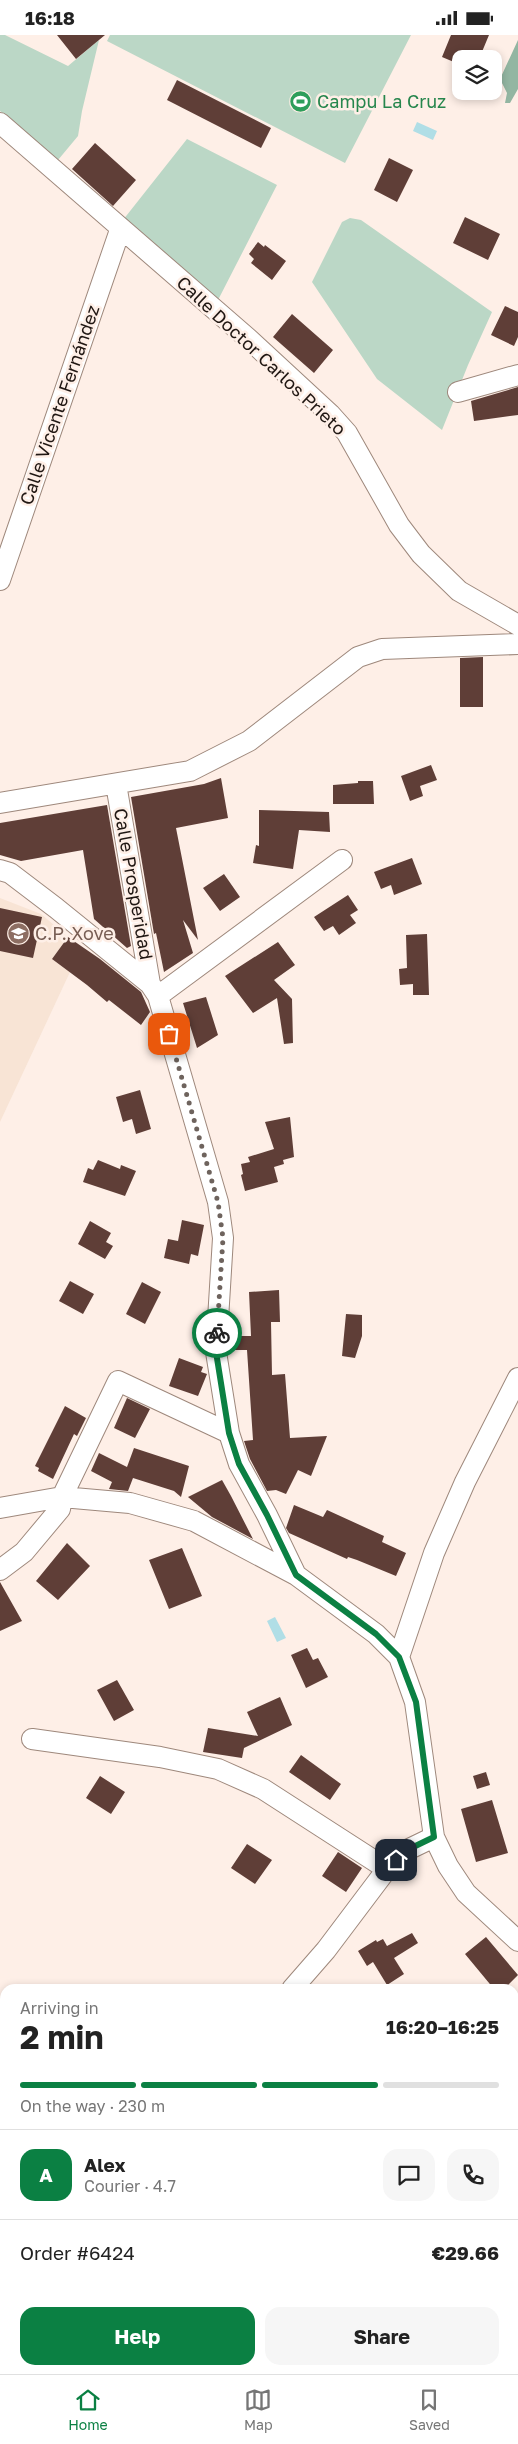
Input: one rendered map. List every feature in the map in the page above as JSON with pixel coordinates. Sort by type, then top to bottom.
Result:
[{"type":"street","name":"Calle Doctor Carlos Prieto","points":[[0,123],[120,230],[251,341],[330,414],[347,433],[399,525],[421,554],[459,591],[518,625]]},
{"type":"street","name":"Calle Vicente Fernández","points":[[0,580],[120,230]]},
{"type":"street","points":[[458,392],[518,375]]},
{"type":"street","points":[[0,803],[190,771],[249,741],[358,657],[382,649],[518,644]]},
{"type":"street","name":"Calle Prosperidad","points":[[116,784],[154,990],[218,1202],[223,1238],[216,1352],[229,1433],[239,1464],[267,1515],[296,1575]]},
{"type":"street","points":[[0,870],[10,873],[56,908],[154,990],[342,860]]},
{"type":"street","points":[[399,1657],[434,1553],[465,1482],[518,1378]]},
{"type":"street","points":[[0,1570],[24,1552],[60,1509],[62,1497],[118,1381],[229,1433]]},
{"type":"street","points":[[0,1508],[62,1497],[130,1503],[186,1518],[296,1575],[376,1634],[399,1657],[416,1702],[434,1837],[448,1866],[466,1893],[518,1941]]},
{"type":"street","points":[[32,1739],[160,1757],[218,1769],[263,1789],[387,1869]]},
{"type":"street","points":[[296,1984],[326,1950],[387,1869],[405,1851],[434,1837]]},
{"type":"shaded area","points":[[0,898],[41,914],[68,937],[52,959],[70,972],[0,1122]]},
{"type":"green space","points":[[0,35],[5,35],[68,66],[99,40],[78,136],[58,160],[0,111]]},
{"type":"green space","name":"Campu La Cruz","points":[[110,35],[411,35],[345,163],[107,41]]},
{"type":"green space","points":[[518,40],[518,89],[510,103],[505,103],[507,93],[502,83],[502,75]]},
{"type":"green space","points":[[187,139],[277,185],[217,302],[123,220]]},
{"type":"green space","points":[[350,218],[361,220],[492,312],[442,430],[377,379],[312,282],[342,222]]},
{"type":"water","points":[[417,122],[437,131],[433,140],[413,131]]},
{"type":"water","points":[[275,1617],[286,1638],[277,1642],[267,1621]]},
{"type":"building","points":[[57,35],[105,35],[76,59]]},
{"type":"building","points":[[451,35],[489,35],[483,50],[452,50],[452,61],[442,57]]},
{"type":"building","points":[[177,80],[271,128],[261,148],[167,100]]},
{"type":"building","points":[[95,143],[136,180],[113,206],[72,169]]},
{"type":"building","points":[[389,158],[413,170],[397,202],[374,190]]},
{"type":"building","points":[[465,217],[500,234],[488,260],[453,243]]},
{"type":"building","points":[[258,242],[286,261],[272,280],[251,263],[254,259],[249,254]]},
{"type":"building","points":[[505,306],[518,312],[518,337],[514,346],[491,335]]},
{"type":"building","points":[[292,314],[333,350],[314,373],[273,337]]},
{"type":"building","points":[[518,387],[518,415],[474,421],[471,401]]},
{"type":"building","points":[[483,657],[483,707],[460,707],[460,658]]},
{"type":"building","points":[[431,765],[437,780],[420,786],[423,796],[410,801],[401,776]]},
{"type":"building","points":[[221,778],[228,818],[176,828],[198,940],[183,920],[193,953],[164,972],[156,933],[154,934],[131,797],[204,784]]},
{"type":"building","points":[[358,781],[373,781],[374,804],[333,804],[333,785],[358,783]]},
{"type":"building","points":[[107,805],[131,946],[127,948],[94,919],[83,850],[21,861],[0,855],[0,823]]},
{"type":"building","points":[[259,810],[329,812],[330,832],[299,830],[293,869],[253,863],[256,845],[259,846]]},
{"type":"building","points":[[412,858],[422,884],[394,895],[391,885],[381,889],[374,872]]},
{"type":"building","points":[[224,874],[240,897],[220,911],[203,888]]},
{"type":"building","points":[[348,895],[358,910],[350,915],[356,923],[339,935],[333,926],[324,931],[314,917]]},
{"type":"building","name":"C.P. Xove","points":[[0,908],[42,917],[33,958],[0,951]]},
{"type":"building","points":[[427,934],[429,995],[413,995],[413,984],[400,985],[399,969],[407,968],[406,935]]},
{"type":"building","points":[[68,937],[100,959],[141,992],[150,1012],[141,1025],[109,1000],[107,1002],[52,959]]},
{"type":"building","points":[[278,942],[295,965],[274,980],[292,999],[293,1043],[284,1044],[277,998],[253,1013],[225,976]]},
{"type":"building","points":[[206,997],[218,1035],[197,1048],[183,1003]]},
{"type":"building","points":[[140,1090],[151,1129],[136,1134],[132,1119],[123,1122],[116,1097]]},
{"type":"building","points":[[290,1117],[294,1157],[283,1160],[284,1164],[274,1167],[278,1182],[245,1191],[241,1175],[243,1174],[241,1164],[250,1162],[248,1157],[274,1149],[265,1122]]},
{"type":"building","points":[[98,1160],[120,1169],[121,1165],[136,1171],[125,1196],[83,1182],[88,1168],[93,1170]]},
{"type":"building","points":[[182,1220],[204,1225],[198,1256],[191,1254],[189,1264],[164,1258],[168,1239],[178,1241]]},
{"type":"building","points":[[90,1221],[111,1233],[106,1242],[113,1246],[105,1259],[78,1244]]},
{"type":"building","points":[[70,1281],[94,1294],[83,1314],[59,1301]]},
{"type":"building","points":[[142,1282],[161,1292],[145,1324],[126,1314]]},
{"type":"building","points":[[279,1290],[280,1322],[271,1322],[272,1375],[285,1374],[290,1438],[327,1436],[311,1476],[298,1470],[286,1494],[276,1490],[267,1491],[250,1459],[244,1441],[253,1440],[247,1350],[228,1350],[229,1336],[251,1336],[249,1292]]},
{"type":"building","points":[[346,1314],[362,1315],[362,1336],[355,1358],[342,1356]]},
{"type":"building","points":[[179,1358],[203,1367],[201,1372],[207,1374],[198,1396],[169,1386]]},
{"type":"building","points":[[127,1398],[150,1409],[135,1438],[114,1428]]},
{"type":"building","points":[[65,1406],[86,1418],[77,1436],[74,1434],[53,1479],[38,1471],[39,1468],[35,1466]]},
{"type":"building","points":[[134,1448],[189,1466],[181,1497],[174,1491],[133,1478],[128,1491],[109,1489],[112,1482],[91,1471],[99,1453],[127,1467]]},
{"type":"building","points":[[222,1480],[253,1539],[212,1517],[188,1497]]},
{"type":"building","points":[[294,1505],[323,1517],[327,1510],[384,1536],[382,1542],[406,1553],[396,1576],[357,1560],[348,1557],[347,1559],[289,1533],[286,1528]]},
{"type":"building","points":[[67,1543],[90,1566],[58,1600],[36,1581]]},
{"type":"building","points":[[182,1548],[202,1596],[169,1609],[149,1560]]},
{"type":"building","points":[[0,1582],[22,1621],[0,1631]]},
{"type":"building","points":[[307,1648],[313,1660],[318,1658],[328,1677],[306,1688],[291,1655]]},
{"type":"building","points":[[117,1680],[134,1710],[114,1721],[97,1690]]},
{"type":"building","points":[[280,1697],[292,1725],[244,1748],[242,1758],[203,1752],[208,1728],[258,1736],[247,1712]]},
{"type":"building","points":[[301,1755],[341,1784],[330,1800],[289,1772]]},
{"type":"building","points":[[486,1772],[490,1785],[477,1789],[473,1776]]},
{"type":"building","points":[[100,1776],[125,1792],[111,1814],[86,1798]]},
{"type":"building","points":[[492,1800],[508,1853],[476,1862],[461,1809]]},
{"type":"building","points":[[247,1844],[272,1860],[255,1884],[231,1868]]},
{"type":"building","points":[[338,1852],[362,1868],[346,1892],[322,1876]]},
{"type":"building","points":[[412,1933],[418,1943],[394,1958],[404,1974],[389,1984],[386,1984],[373,1962],[367,1966],[358,1951],[376,1940],[377,1942],[383,1939],[387,1946]]},
{"type":"building","points":[[486,1937],[518,1975],[509,1984],[490,1984],[465,1954]]},
{"type":"way so far","points":[[169,1034],[218,1202],[223,1238],[217,1333]]},
{"type":"place","name":"Campu La Cruz","points":[[301,102]]},
{"type":"place","name":"C.P. Xove","points":[[19,934]]},
{"type":"route","points":[[217,1333],[216,1352],[229,1433],[239,1464],[267,1515],[296,1575],[376,1634],[399,1657],[416,1702],[434,1837],[405,1851],[396,1860]]}]
